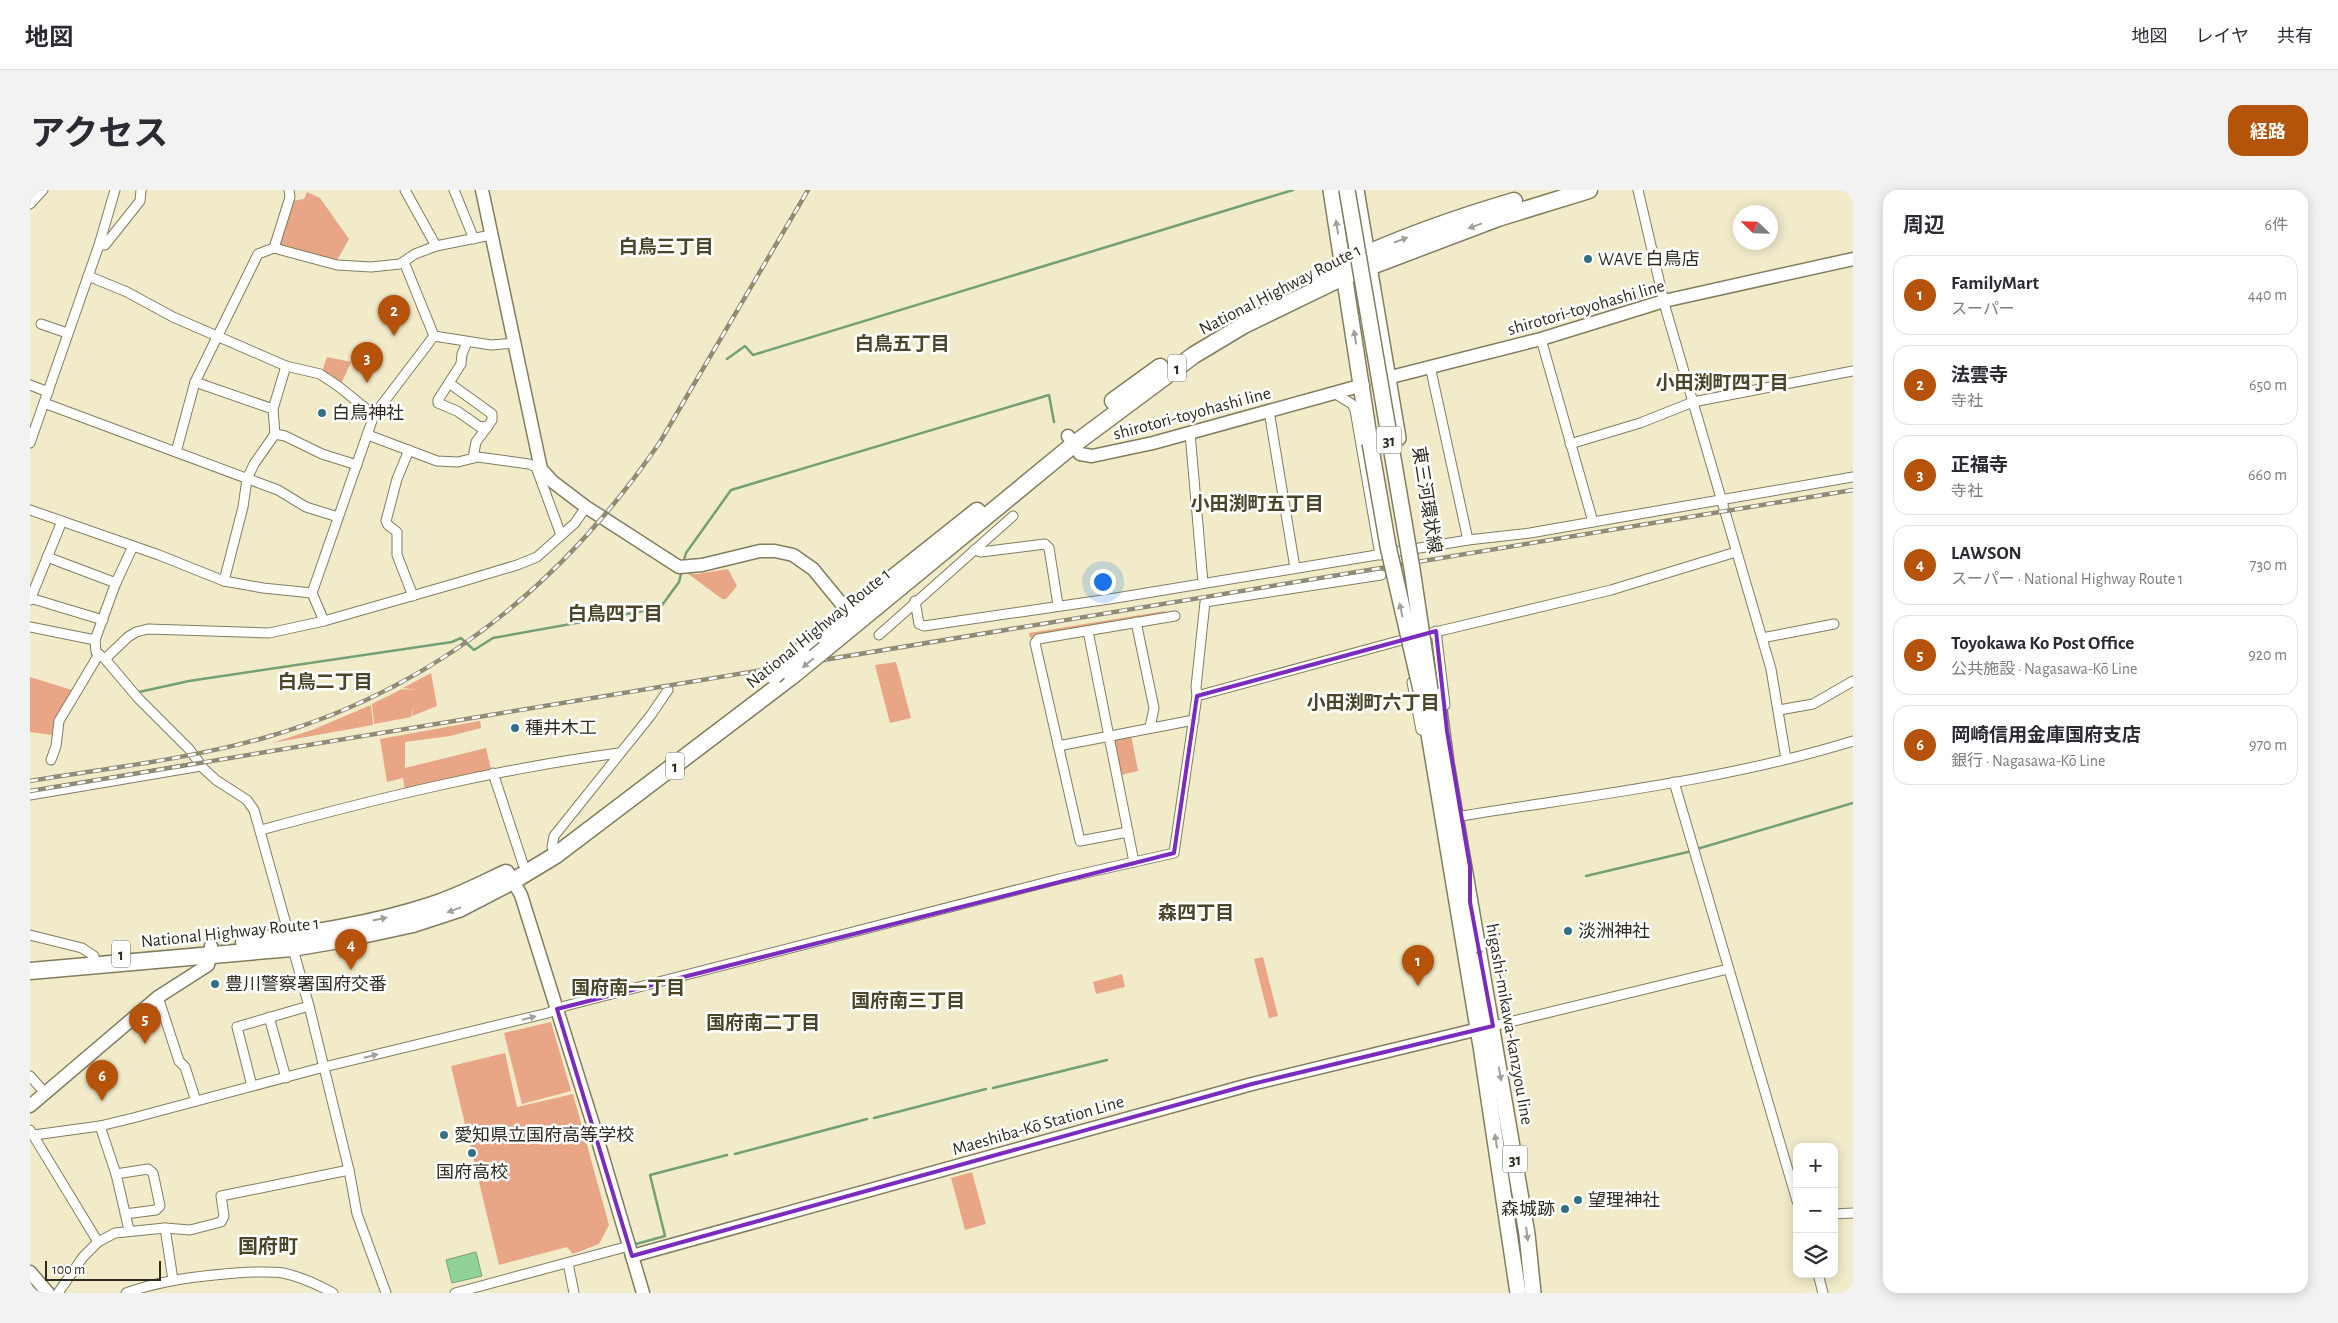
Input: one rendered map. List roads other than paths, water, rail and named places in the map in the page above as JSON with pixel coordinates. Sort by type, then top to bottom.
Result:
[{"type":"highway","name":"National Highway Route 1","points":[[511,876],[523,864],[552,847],[774,676],[801,651],[852,617],[1071,441],[1139,382],[1190,348],[1241,317],[1454,219],[1553,190]]},
{"type":"highway","name":"National Highway Route 1","points":[[1367,260],[1588,190]]},
{"type":"highway","name":"National Highway Route 1","points":[[30,971],[290,942],[432,906],[511,876],[584,835],[792,676],[825,649],[852,617]]},
{"type":"highway","name":"National Highway Route 1","points":[[30,961],[211,951]]},
{"type":"main road","points":[[482,190],[515,343],[539,468],[553,482],[586,506],[679,567],[702,565],[760,551],[775,551],[793,555],[813,569],[852,617]]},
{"type":"main road","name":"東三河環状線","points":[[1331,190],[1388,546],[1429,690],[1454,818]]},
{"type":"main road","name":"higashi-mikawa-kanzyou line","points":[[1347,190],[1412,569],[1440,764],[1454,818],[1464,905],[1485,1027],[1527,1234],[1533,1293]]},
{"type":"main road","name":"東三河環状線","points":[[1356,190],[1416,543],[1429,690]]},
{"type":"main road","name":"shirotori-toyohashi line","points":[[1387,378],[1541,339],[1664,301],[1853,259]]},
{"type":"main road","name":"shirotori-toyohashi line","points":[[1071,441],[1080,454],[1092,456],[1154,443],[1363,385]]},
{"type":"main road","points":[[511,876],[522,896],[643,1293]]},
{"type":"main road","points":[[30,1106],[158,997],[208,965],[211,951]]},
{"type":"main road","name":"higashi-mikawa-kanzyou line","points":[[1485,1027],[1518,1293]]},
{"type":"main road","name":"Maeshiba-Kō Station Line","points":[[631,1251],[1252,1084],[1485,1027]]},
{"type":"main road","points":[[30,1272],[48,1293]]},
{"type":"street","points":[[30,204],[44,190]]},
{"type":"street","points":[[30,443],[99,245],[114,190]]},
{"type":"street","points":[[99,245],[105,245],[140,201],[141,190]]},
{"type":"street","points":[[274,248],[290,197],[289,190]]},
{"type":"street","points":[[405,190],[436,246]]},
{"type":"street","points":[[454,190],[474,239]]},
{"type":"street","points":[[1638,190],[1664,301],[1762,638],[1779,710],[1786,759]]},
{"type":"street","points":[[176,452],[195,382],[258,254],[274,248],[337,265],[371,267],[400,264],[414,254],[436,246],[491,234]]},
{"type":"street","points":[[404,262],[434,336]]},
{"type":"street","points":[[88,276],[127,292],[173,317],[286,366],[320,374],[338,386],[374,416]]},
{"type":"street","points":[[41,324],[68,333]]},
{"type":"street","points":[[434,336],[491,345],[515,343]]},
{"type":"street","points":[[324,621],[312,593],[374,416],[434,336]]},
{"type":"street","points":[[1541,339],[1593,522]]},
{"type":"street","points":[[467,342],[462,354],[461,364],[438,400],[438,403],[457,411],[480,427],[488,426]]},
{"type":"street","points":[[224,581],[243,507],[247,479],[254,464],[275,434],[273,409],[286,366]]},
{"type":"street","points":[[1430,366],[1468,540]]},
{"type":"street","points":[[1570,444],[1640,423],[1693,402],[1853,371]]},
{"type":"street","points":[[195,382],[273,409]]},
{"type":"street","points":[[449,383],[492,414],[492,420],[476,442],[473,458]]},
{"type":"street","points":[[30,385],[48,392]]},
{"type":"street","points":[[1334,393],[1352,404],[1355,410],[1380,555]]},
{"type":"street","points":[[44,403],[278,490],[306,507],[338,517]]},
{"type":"street","points":[[1269,411],[1295,568]]},
{"type":"street","points":[[1190,433],[1203,583]]},
{"type":"street","points":[[275,434],[285,436],[322,454],[357,465]]},
{"type":"street","points":[[368,435],[437,461],[458,462],[478,457],[539,468],[561,535]]},
{"type":"street","points":[[409,450],[397,479],[386,521],[397,532],[397,555],[413,596]]},
{"type":"street","points":[[915,601],[919,624],[924,626],[1116,598],[1468,540],[1530,534],[1853,477]]},
{"type":"street","points":[[51,760],[56,746],[59,721],[102,656],[136,632],[148,629],[269,632],[324,621],[527,562],[537,556],[574,523],[586,506]]},
{"type":"street","points":[[30,510],[133,546],[224,581],[312,593]]},
{"type":"street","points":[[879,634],[1013,516]]},
{"type":"street","points":[[62,521],[30,599],[103,620]]},
{"type":"street","points":[[974,550],[981,552],[1045,544],[1049,548],[1058,605]]},
{"type":"street","points":[[133,546],[116,583],[95,640],[96,652],[102,656],[138,698],[188,749],[201,766],[216,780],[247,800],[254,810],[309,1006],[349,1170],[357,1214],[386,1293]]},
{"type":"street","points":[[1197,696],[1436,631],[1611,590],[1736,552]]},
{"type":"street","points":[[47,557],[116,583]]},
{"type":"street","points":[[98,1242],[32,1133],[100,1126],[324,1067],[511,1022],[954,906],[1174,852],[1197,696],[1196,687],[1205,602],[1381,575]]},
{"type":"street","points":[[1128,832],[1080,841],[1035,643],[1038,639],[1176,616]]},
{"type":"street","points":[[1136,622],[1154,708],[1150,727]]},
{"type":"street","points":[[1762,638],[1834,624]]},
{"type":"street","points":[[30,627],[95,640]]},
{"type":"street","points":[[1088,630],[1134,862]]},
{"type":"street","points":[[1436,631],[1443,679],[1454,818],[1674,782],[1808,755],[1853,741]]},
{"type":"street","points":[[1402,640],[1414,692],[1447,880],[1464,905]]},
{"type":"street","points":[[1779,710],[1813,704],[1853,681]]},
{"type":"street","points":[[552,847],[554,836],[651,715],[668,690]]},
{"type":"street","points":[[1058,746],[1194,720]]},
{"type":"street","points":[[261,830],[493,773],[536,764],[619,753]]},
{"type":"street","points":[[30,795],[201,766]]},
{"type":"street","points":[[493,773],[523,864]]},
{"type":"street","points":[[1674,782],[1793,1188]]},
{"type":"street","points":[[30,935],[82,948],[94,956]]},
{"type":"street","points":[[1485,1027],[1728,969]]},
{"type":"street","points":[[158,997],[179,1061],[185,1067],[196,1101]]},
{"type":"street","points":[[252,1086],[237,1027],[309,1006]]},
{"type":"street","points":[[269,1017],[286,1078]]},
{"type":"street","points":[[30,1076],[45,1093]]},
{"type":"street","points":[[100,1126],[116,1174],[129,1230]]},
{"type":"street","points":[[116,1174],[148,1169],[153,1173],[160,1206],[156,1210],[125,1214]]},
{"type":"street","points":[[58,1293],[83,1257],[98,1242],[115,1233],[129,1230],[165,1228],[190,1230],[221,1222],[224,1216],[221,1196],[349,1170]]},
{"type":"street","points":[[1838,1214],[1853,1213]]},
{"type":"street","points":[[165,1228],[173,1280]]},
{"type":"street","points":[[455,1293],[568,1263],[631,1251]]},
{"type":"street","points":[[568,1263],[574,1293]]},
{"type":"street","points":[[126,1293],[152,1284],[218,1274],[281,1273],[312,1281],[333,1293]]},
{"type":"street","points":[[1819,1278],[1823,1293]]},
{"type":"waterway","points":[[727,359],[745,346],[753,355],[1293,190]]},
{"type":"waterway","points":[[683,563],[686,553],[731,490],[1049,395],[1054,422]]},
{"type":"waterway","points":[[139,692],[189,681],[452,642],[461,638],[474,650],[493,638],[660,608],[679,582],[682,570]]},
{"type":"waterway","points":[[1697,849],[1853,803]]},
{"type":"waterway","points":[[1586,876],[1692,851]]},
{"type":"waterway","points":[[993,1088],[1107,1060]]},
{"type":"waterway","points":[[874,1118],[986,1089]]},
{"type":"waterway","points":[[735,1154],[867,1119]]},
{"type":"waterway","points":[[636,1244],[665,1236],[650,1175],[727,1155]]},
{"type":"railway","points":[[30,781],[209,751],[267,737],[328,716],[385,691],[439,660],[490,625],[537,585],[581,541],[622,493],[660,442],[808,190]]},
{"type":"railway","points":[[30,791],[1853,490]]},
{"type":"place","name":"WAVE 白鳥店","points":[[1588,259]]},
{"type":"place","name":"法雲寺","points":[[394,336]]},
{"type":"place","name":"正福寺","points":[[367,383]]},
{"type":"place","name":"白鳥神社","points":[[322,413]]},
{"type":"place","name":"種井木工","points":[[515,728]]},
{"type":"place","name":"淡洲神社","points":[[1568,931]]},
{"type":"place","name":"LAWSON","points":[[351,970]]},
{"type":"place","name":"豊川警察署国府交番","points":[[215,984]]},
{"type":"place","name":"FamilyMart","points":[[1418,986]]},
{"type":"place","name":"Toyokawa Ko Post Office","points":[[145,1044]]},
{"type":"place","name":"岡崎信用金庫国府支店","points":[[102,1101]]},
{"type":"place","name":"愛知県立国府高等学校","points":[[444,1135]]},
{"type":"place","name":"国府高校","points":[[472,1153]]},
{"type":"place","name":"望理神社","points":[[1578,1200]]},
{"type":"place","name":"森城跡","points":[[1565,1209]]},
{"type":"district","name":"白鳥三丁目","points":[[666,246]]},
{"type":"district","name":"白鳥五丁目","points":[[902,343]]},
{"type":"district","name":"小田渕町四丁目","points":[[1722,382]]},
{"type":"district","name":"小田渕町五丁目","points":[[1257,503]]},
{"type":"district","name":"白鳥四丁目","points":[[615,613]]},
{"type":"district","name":"白鳥二丁目","points":[[325,681]]},
{"type":"district","name":"小田渕町六丁目","points":[[1373,702]]},
{"type":"district","name":"森四丁目","points":[[1196,912]]},
{"type":"district","name":"国府南一丁目","points":[[628,987]]},
{"type":"district","name":"国府南三丁目","points":[[908,1000]]},
{"type":"district","name":"国府南二丁目","points":[[763,1022]]},
{"type":"district","name":"国府町","points":[[268,1246]]}]
